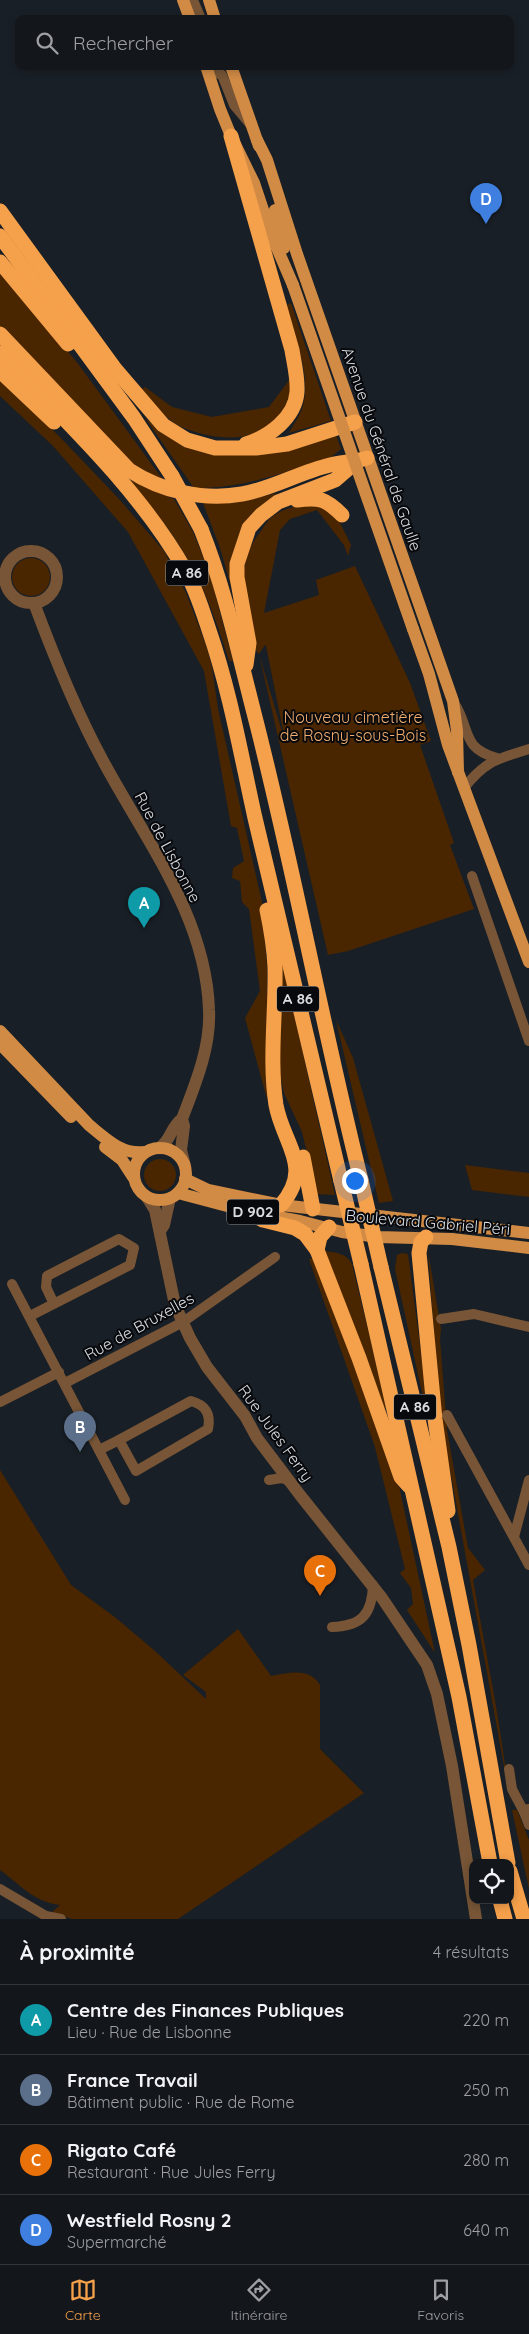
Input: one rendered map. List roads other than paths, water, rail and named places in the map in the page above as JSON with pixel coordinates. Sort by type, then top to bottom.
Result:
[{"type":"highway","points":[[230,448],[255,441],[271,433],[292,409],[297,394],[292,350],[231,136]]},
{"type":"highway","points":[[0,211],[115,369],[163,425],[187,440],[215,448],[256,448],[288,444],[355,422]]},
{"type":"highway","name":"A 86","points":[[0,236],[134,418],[172,476],[201,529],[223,590],[272,783],[318,997],[449,1547],[469,1645],[507,1859]]},
{"type":"highway","points":[[0,262],[85,365],[134,418]]},
{"type":"highway","points":[[0,334],[128,470],[144,480],[168,490],[204,496],[242,494],[330,465],[363,459]]},
{"type":"highway","name":"A 86","points":[[0,353],[104,462],[149,516],[185,570],[198,597],[224,676],[255,817],[414,1490],[460,1697],[489,1859]]},
{"type":"highway","points":[[0,371],[78,445],[104,462]]},
{"type":"highway","points":[[245,677],[249,642],[237,576],[237,564],[249,528],[278,502],[335,480],[363,459]]},
{"type":"highway","points":[[278,502],[320,499],[332,505],[342,515]]},
{"type":"highway","points":[[255,817],[275,966],[273,1056],[276,1106],[296,1163],[294,1184],[289,1196],[281,1205]]},
{"type":"highway","points":[[275,1092],[300,1145],[313,1209]]},
{"type":"highway","points":[[246,1211],[263,1220],[294,1228],[305,1234],[317,1250],[400,1477],[414,1490]]},
{"type":"highway","points":[[317,1250],[320,1237],[329,1227]]},
{"type":"highway","points":[[410,1236],[414,1248],[420,1312],[426,1335]]},
{"type":"highway","points":[[426,1237],[421,1242],[419,1253],[435,1419],[447,1498],[449,1547]]},
{"type":"highway","points":[[514,1885],[524,1919]]},
{"type":"highway","points":[[501,1904],[506,1919]]},
{"type":"main road","points":[[183,0],[189,15]]},
{"type":"main road","points":[[209,0],[214,15]]},
{"type":"main road","name":"Avenue du Général de Gaulle","points":[[209,70],[231,136],[254,183],[271,234],[293,285],[429,674],[448,745],[529,962]]},
{"type":"main road","name":"Avenue du Général de Gaulle","points":[[233,70],[255,134],[293,285]]},
{"type":"main road","name":"Avenue du Général de Gaulle","points":[[255,134],[268,160],[297,254],[355,422],[363,459],[453,701],[457,731],[458,772]]},
{"type":"main road","points":[[0,1031],[105,1138],[126,1151],[135,1153],[159,1148],[172,1151],[177,1155],[185,1172],[174,1196],[158,1200],[147,1197],[138,1189],[134,1177],[122,1160],[76,1122],[0,1044]]},
{"type":"main road","points":[[134,1177],[136,1163],[145,1152]]},
{"type":"main road","name":"Boulevard Gabriel Péri","points":[[185,1172],[208,1190],[281,1205],[399,1220],[529,1233]]},
{"type":"main road","name":"Boulevard Gabriel Péri","points":[[174,1196],[329,1227],[342,1232],[378,1237],[426,1237],[529,1248]]},
{"type":"main road","points":[[313,1209],[329,1227],[353,1214]]},
{"type":"main road","points":[[399,1220],[410,1236]]},
{"type":"main road","points":[[474,1242],[491,1240],[529,1242]]},
{"type":"street","points":[[193,0],[199,15]]},
{"type":"street","points":[[213,70],[222,75],[234,105],[255,134]]},
{"type":"street","points":[[24,551],[41,552],[53,562],[57,576],[53,591],[42,601],[34,603],[13,596],[5,583],[3,567],[16,555],[24,551]]},
{"type":"street","name":"Rue de Lisbonne","points":[[34,603],[81,718],[114,783],[176,891],[198,945],[206,979],[209,1023],[201,1063],[182,1119],[184,1126],[181,1150],[185,1172]]},
{"type":"street","points":[[453,701],[462,716],[469,742],[484,755],[497,758]]},
{"type":"street","points":[[464,788],[478,772],[497,758],[529,749]]},
{"type":"street","points":[[472,876],[529,1041]]},
{"type":"street","name":"Rue de Lisbonne","points":[[159,1148],[167,1141],[176,1123],[182,1119]]},
{"type":"street","name":"Rue Jules Ferry","points":[[160,1231],[174,1196]]},
{"type":"street","name":"Rue Jules Ferry","points":[[147,1197],[155,1210],[173,1289],[172,1293],[207,1368],[245,1416],[277,1464],[372,1585],[422,1655],[427,1665],[436,1694],[452,1766],[476,1919]]},
{"type":"street","points":[[30,1316],[54,1304],[130,1265],[134,1248],[119,1238],[47,1276],[46,1287],[54,1304]]},
{"type":"street","name":"Rue de Bruxelles","points":[[65,1384],[186,1320],[275,1256]]},
{"type":"street","points":[[12,1284],[125,1500]]},
{"type":"street","points":[[441,1319],[474,1314],[529,1327]]},
{"type":"street","name":"Rue Jules Ferry","points":[[186,1320],[266,1436],[366,1571],[372,1585]]},
{"type":"street","points":[[0,1402],[59,1372]]},
{"type":"street","points":[[99,1450],[191,1401],[200,1403],[206,1409],[210,1420],[208,1429],[136,1471],[119,1440]]},
{"type":"street","points":[[448,1415],[529,1565]]},
{"type":"street","points":[[514,1537],[529,1480]]},
{"type":"street","points":[[332,1627],[348,1626],[360,1620],[370,1606],[372,1585]]},
{"type":"street","points":[[508,1769],[512,1789],[527,1811],[529,1825]]},
{"type":"street","points":[[0,1889],[46,1916],[61,1919]]},
{"type":"place","name":"Westfield Rosny 2","points":[[486,224]]},
{"type":"place","name":"Centre des Finances Publiques","points":[[144,928]]},
{"type":"place","name":"France Travail","points":[[80,1452]]},
{"type":"place","name":"Rigato Café","points":[[320,1596]]},
{"type":"park label","name":"Nouveau cimetière de Rosny-sous-Bois","points":[[353,726]]}]
